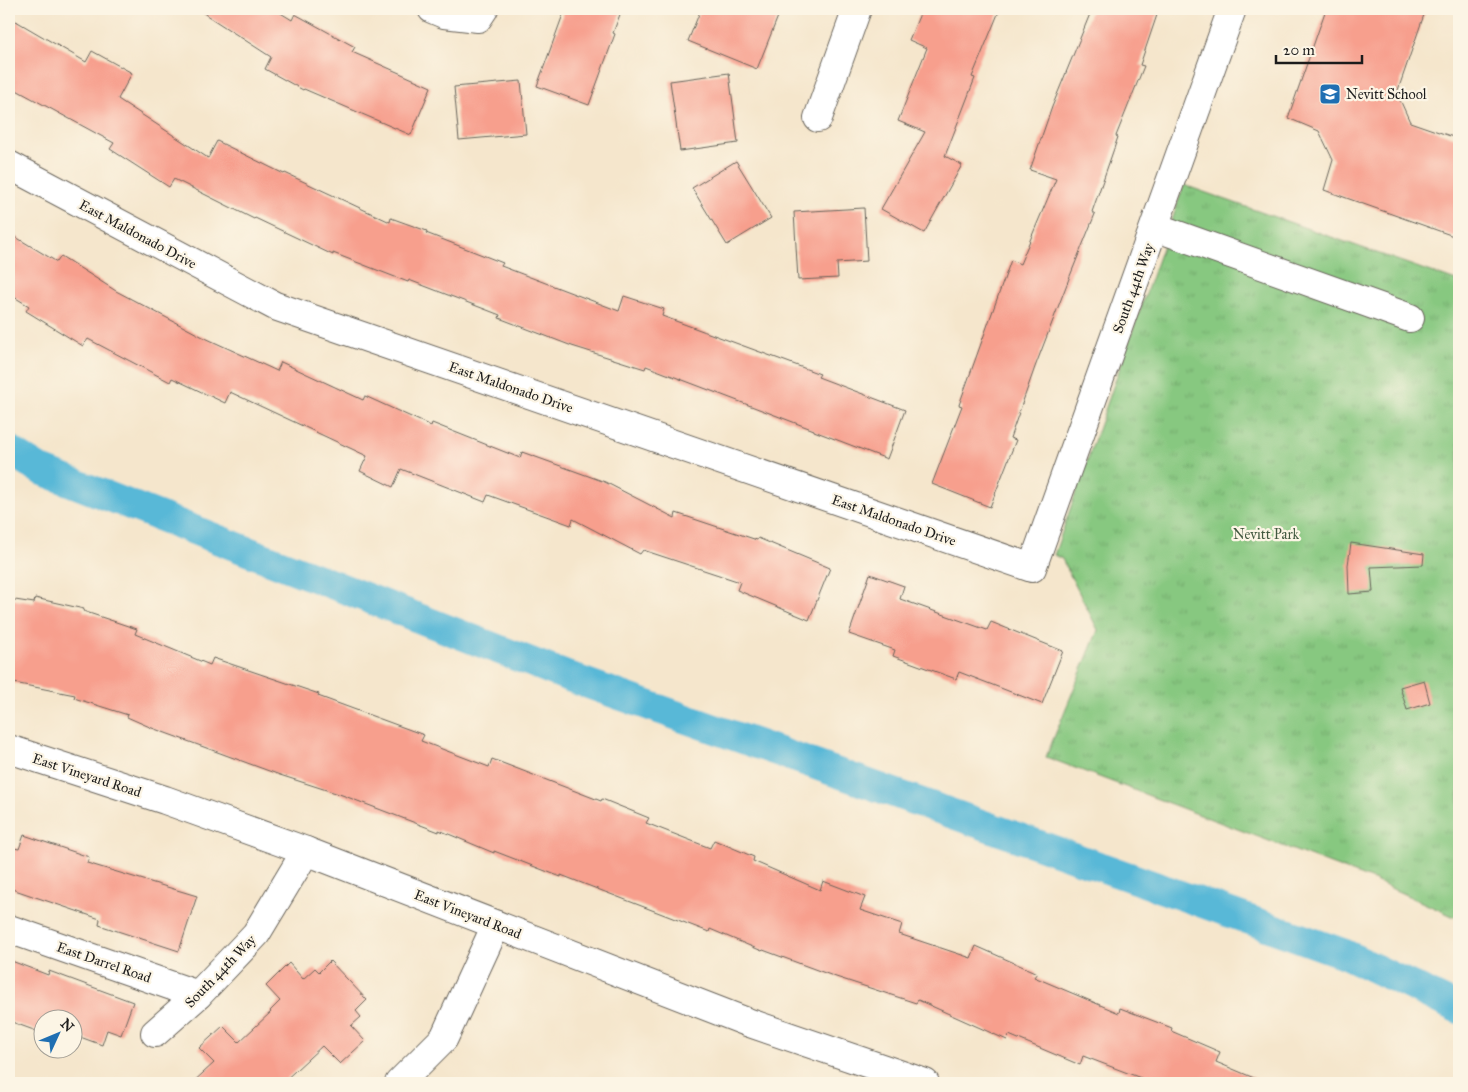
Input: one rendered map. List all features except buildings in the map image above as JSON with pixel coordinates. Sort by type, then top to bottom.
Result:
[{"type":"street","points":[[432,9],[444,14],[481,14]]},
{"type":"street","points":[[818,118],[857,9]]},
{"type":"street","name":"South 44th Way","points":[[1032,568],[1232,9]]},
{"type":"street","name":"East Maldonado Drive","points":[[9,165],[275,306],[1032,568]]},
{"type":"street","points":[[1155,227],[1410,318]]},
{"type":"street","name":"East Vineyard Road","points":[[9,748],[166,800],[306,851],[747,1022],[925,1083]]},
{"type":"street","name":"South 44th Way","points":[[156,1033],[198,995],[256,934],[306,851]]},
{"type":"street","points":[[399,1083],[444,1038],[496,925]]},
{"type":"street","name":"East Darrel Road","points":[[9,929],[198,995]]},
{"type":"green space","name":"Nevitt Park","points":[[1184,185],[1459,282],[1459,919],[1373,880],[1046,757],[1098,630],[1062,559],[1054,555]]},
{"type":"waterway","points":[[9,450],[41,470],[569,677],[1345,954],[1459,1009]]},
{"type":"place","name":"Nevitt School","points":[[1330,94]]}]
